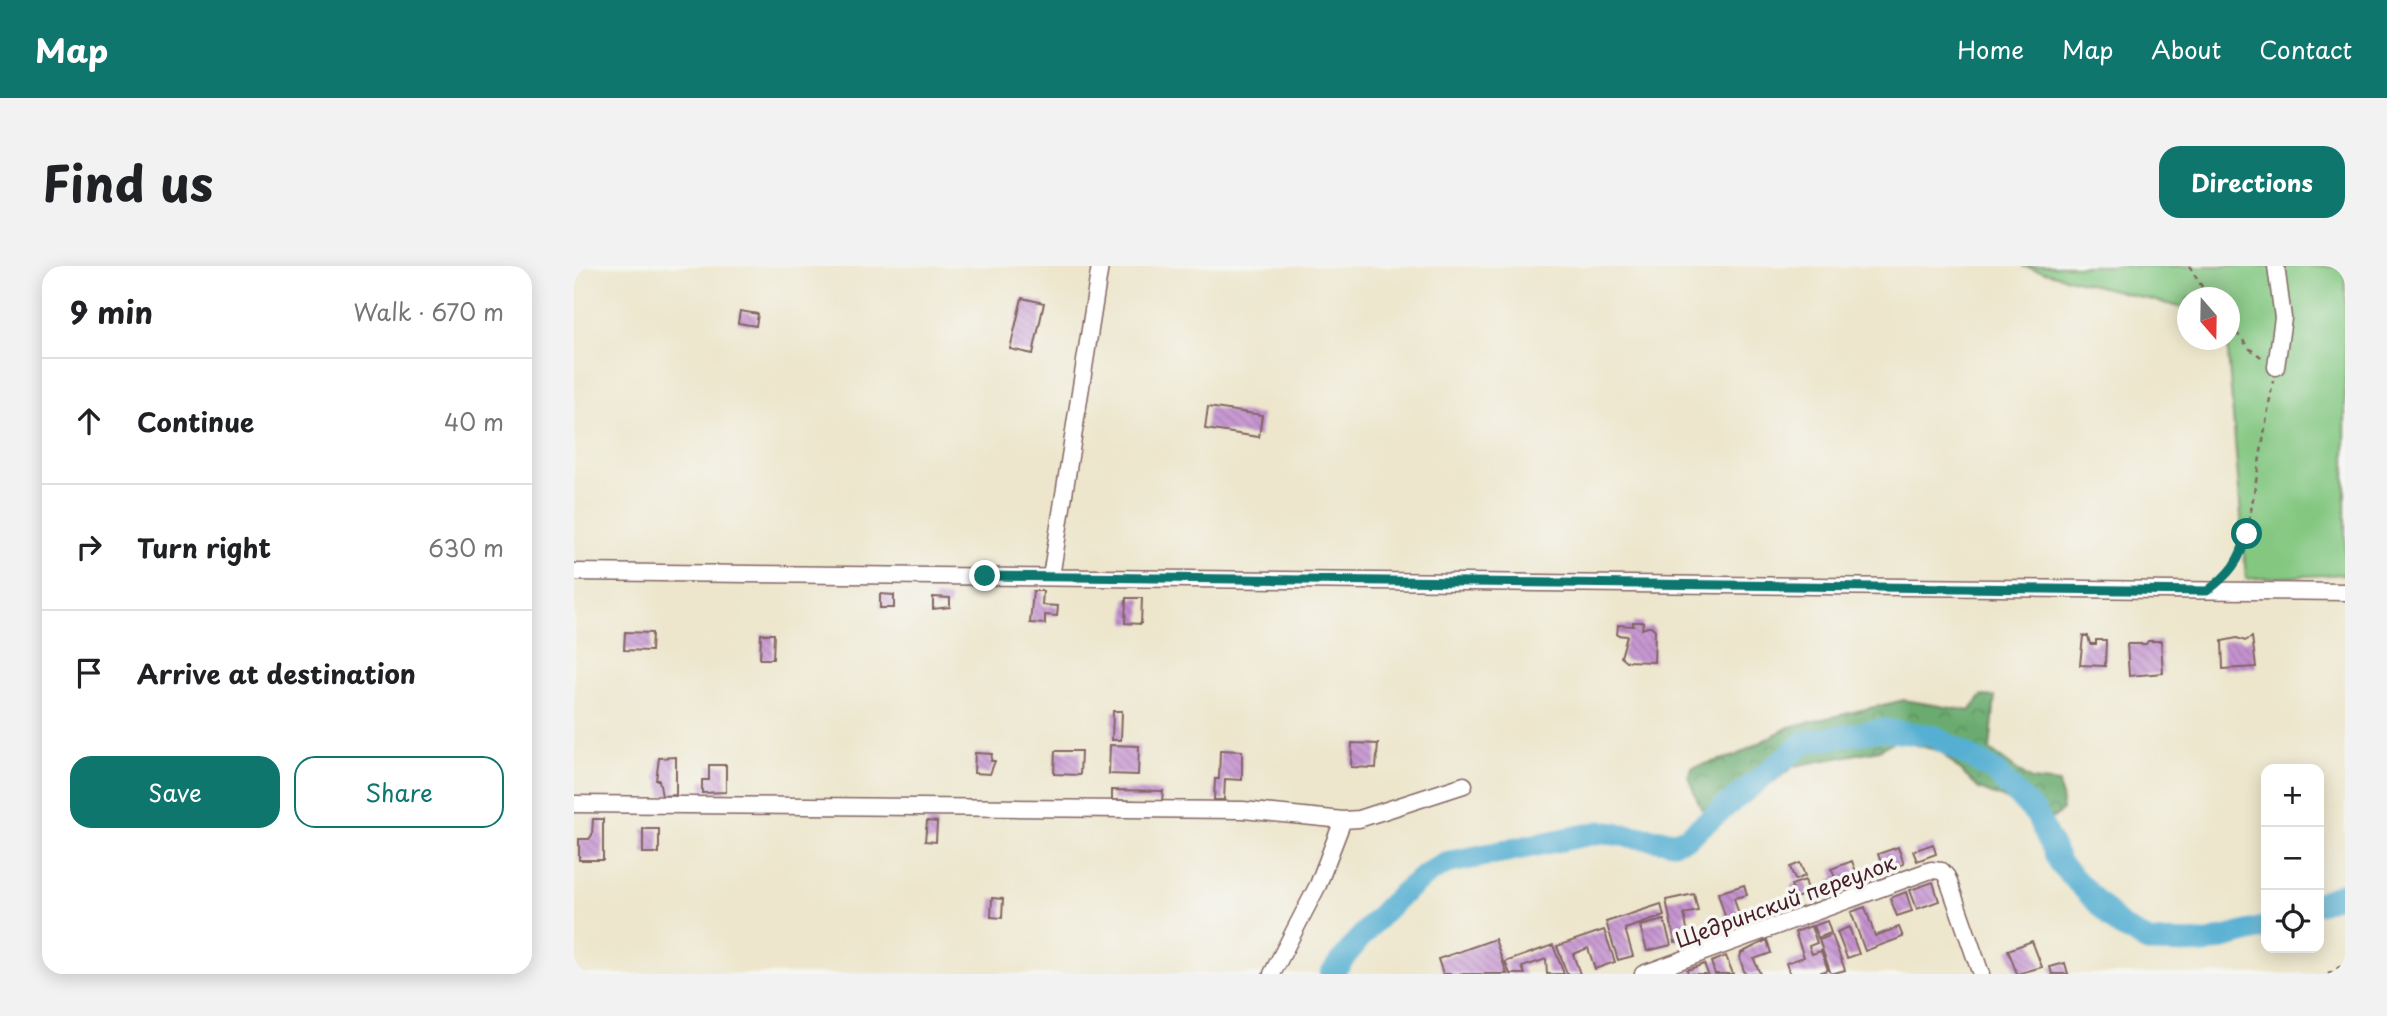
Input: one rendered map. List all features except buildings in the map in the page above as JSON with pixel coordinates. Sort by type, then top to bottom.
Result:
[{"type":"street","points":[[1051,577],[1100,266]]},
{"type":"street","points":[[2276,266],[2283,318],[2276,367]]},
{"type":"street","points":[[574,572],[2345,592]]},
{"type":"street","points":[[574,804],[1243,810],[1343,820],[1359,819],[1464,785]]},
{"type":"street","points":[[1272,974],[1318,885],[1343,820]]},
{"type":"street","name":"Щедринский переулок","points":[[1643,974],[1931,870],[1942,871],[1947,877],[1982,974]]},
{"type":"path","points":[[2189,266],[2202,287]]},
{"type":"path","points":[[2207,591],[2227,576],[2240,559],[2247,534],[2276,367],[2250,349],[2240,337]]},
{"type":"path","points":[[2328,974],[2345,964]]},
{"type":"green space","points":[[2022,266],[2345,266],[2345,574],[2246,579],[2228,350],[2240,350],[2240,287],[2177,287],[2177,306]]},
{"type":"green space","points":[[1982,696],[1995,697],[1990,750],[2031,780],[2059,783],[2063,810],[2053,818],[1979,789],[1940,751],[1896,740],[1879,750],[1794,766],[1725,819],[1701,808],[1688,776],[1693,767],[1735,756],[1789,727],[1904,700],[1970,711]]},
{"type":"waterway","points":[[1331,974],[1369,927],[1398,898],[1446,863],[1601,832],[1674,842],[1688,837],[1805,742],[1882,730],[1933,736],[1993,770],[2037,815],[2060,864],[2120,926],[2149,942],[2205,943],[2261,928]]},
{"type":"waterway","points":[[2324,901],[2345,893]]},
{"type":"route","points":[[985,576],[2207,591],[2227,576],[2240,559],[2247,534]]}]
